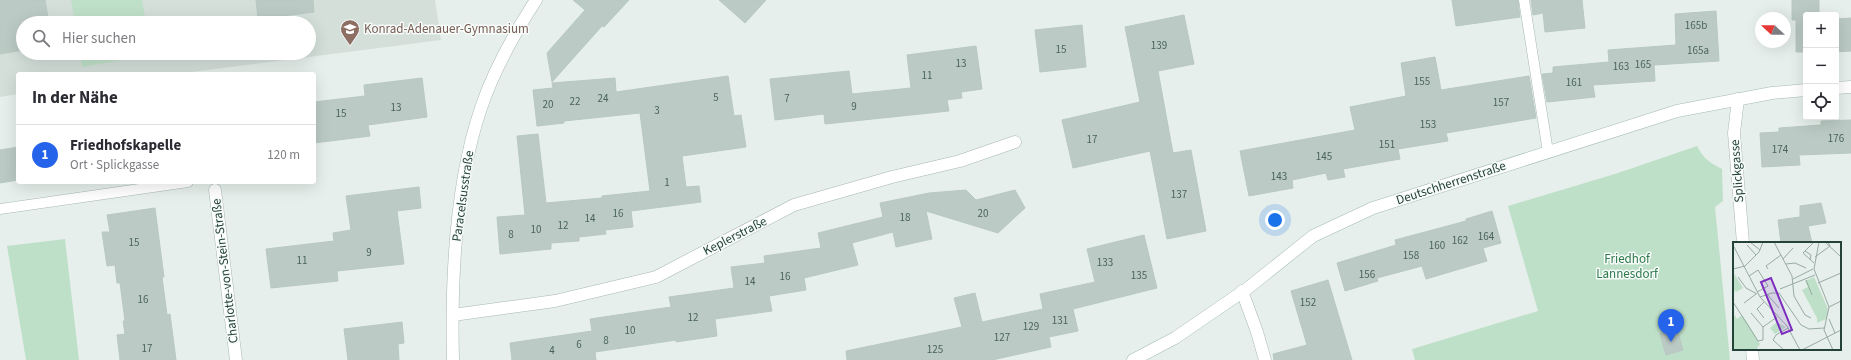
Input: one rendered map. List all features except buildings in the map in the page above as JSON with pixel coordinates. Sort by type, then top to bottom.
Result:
[{"type":"street","name":"Paracelsusstraße","points":[[452,360],[459,211],[465,166],[481,107],[506,49],[536,0]]},
{"type":"street","points":[[1839,88],[1851,87]]},
{"type":"street","name":"Deutschherrenstraße","points":[[1133,360],[1175,338],[1242,292],[1313,236],[1373,208],[1677,111],[1772,93],[1803,90]]},
{"type":"street","name":"Splickgasse","points":[[1738,100],[1734,134],[1743,242]]},
{"type":"street","name":"Keplerstraße","points":[[453,315],[555,301],[656,277],[794,205],[892,176],[960,160],[1015,142]]},
{"type":"street","name":"Charlotte-von-Stein-Straße","points":[[214,186],[236,360]]},
{"type":"street","points":[[1242,292],[1257,332],[1265,360]]},
{"type":"street","points":[[1752,350],[1753,360]]},
{"type":"lane","points":[[1524,0],[1548,152]]},
{"type":"lane","points":[[0,209],[174,184]]},
{"type":"shaded area","name":"Konrad-Adenauer-Gymnasium","points":[[0,0],[435,0],[441,40],[316,56],[316,16],[16,16],[16,60],[285,60],[192,72],[16,72],[16,94],[0,97]]},
{"type":"green space","points":[[71,0],[142,0],[145,16],[74,16]]},
{"type":"green space","points":[[81,60],[123,60],[82,67]]},
{"type":"green space","name":"Friedhof Lannesdorf","points":[[1697,146],[1707,160],[1722,169],[1723,201],[1715,207],[1730,360],[1415,360],[1412,349],[1538,311],[1508,206],[1618,173]]},
{"type":"green space","points":[[65,239],[79,360],[26,360],[7,246]]},
{"type":"place","name":"Konrad-Adenauer-Gymnasium","points":[[350,46]]},
{"type":"place","name":"Friedhofskapelle","points":[[1671,342]]}]
